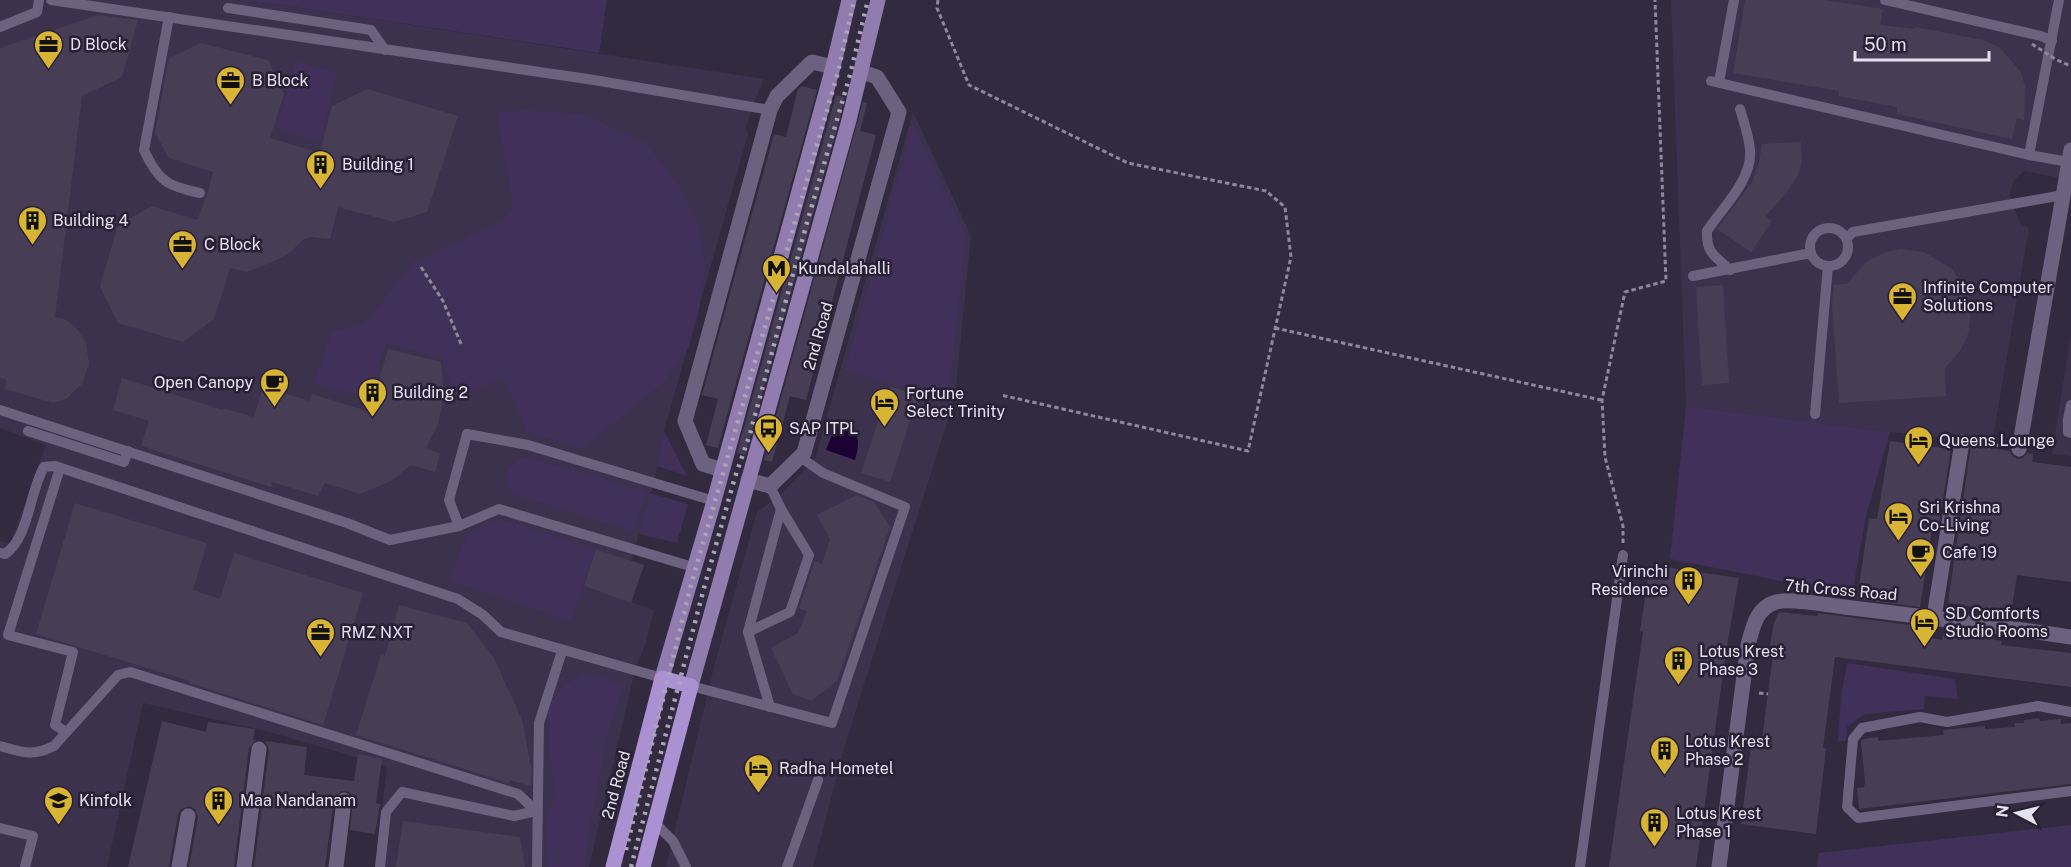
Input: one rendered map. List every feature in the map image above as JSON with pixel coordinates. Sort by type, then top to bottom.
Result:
[{"type":"main road","name":"2nd Road","points":[[613,867],[662,678],[714,501],[849,0]]},
{"type":"main road","name":"2nd Road","points":[[643,867],[862,72],[878,0]]},
{"type":"main road","points":[[662,678],[691,686]]},
{"type":"street","points":[[722,470],[702,464],[685,420],[770,110],[777,96],[812,62],[833,66]]},
{"type":"street","name":"2nd Road","points":[[770,486],[804,453],[899,112],[877,77],[862,72]]},
{"type":"street","points":[[2019,449],[2070,156]]},
{"type":"street","points":[[1934,617],[1962,442]]},
{"type":"street","points":[[748,480],[770,486]]},
{"type":"street","name":"7th Cross Road","points":[[1719,867],[1748,645],[1755,620],[1763,609],[1779,602],[1934,617],[2071,637]]},
{"type":"street","points":[[244,867],[259,749]]},
{"type":"street","points":[[336,867],[344,800]]},
{"type":"street","points":[[179,867],[188,816]]},
{"type":"lane","points":[[0,27],[37,12],[39,0]]},
{"type":"lane","points":[[51,0],[594,80],[770,110]]},
{"type":"lane","points":[[1734,0],[1715,82],[2029,155],[2070,156]]},
{"type":"lane","points":[[2029,155],[2059,0]]},
{"type":"lane","points":[[1892,1],[2041,36],[2052,41]]},
{"type":"lane","points":[[228,8],[371,30],[385,50]]},
{"type":"lane","points":[[169,17],[144,150],[153,170],[175,188],[200,193]]},
{"type":"lane","points":[[1730,270],[1709,251],[1707,231],[1746,176],[1750,163],[1748,134],[1740,109]]},
{"type":"lane","points":[[1847,238],[1836,229],[1822,229],[1811,239],[1811,253],[1818,262],[1828,266],[1836,265],[1847,254],[1847,238],[1853,232],[2063,195]]},
{"type":"lane","points":[[1693,276],[1811,253]]},
{"type":"lane","points":[[1815,414],[1828,266]]},
{"type":"lane","points":[[2071,405],[2068,432],[2071,433]]},
{"type":"lane","points":[[0,410],[347,523],[390,540],[459,526],[499,509],[693,567]]},
{"type":"lane","points":[[28,431],[124,462],[128,451]]},
{"type":"lane","points":[[459,526],[449,500],[467,434],[528,445],[714,501]]},
{"type":"lane","points":[[691,686],[832,723],[905,507],[823,473],[800,457]]},
{"type":"lane","points":[[0,553],[5,554],[15,548],[22,532],[36,481],[44,467],[60,468],[458,598],[483,615],[501,632],[662,678]]},
{"type":"lane","points":[[60,468],[8,634],[73,652],[55,725],[66,732]]},
{"type":"lane","points":[[748,632],[790,612],[809,555],[770,486]]},
{"type":"lane","points":[[770,706],[748,632],[781,509]]},
{"type":"lane","points":[[1580,867],[1623,555]]},
{"type":"lane","points":[[537,867],[539,722],[562,651]]},
{"type":"lane","points":[[0,746],[24,752],[41,753],[54,746],[118,675],[130,672],[518,794],[537,811]]},
{"type":"lane","points":[[2071,712],[2038,706],[1947,722],[1920,717],[1862,728],[1853,739],[1847,807],[1858,818],[2071,791]]},
{"type":"lane","points":[[787,867],[818,780]]},
{"type":"lane","points":[[380,867],[386,812],[402,792],[514,816],[537,811]]},
{"type":"lane","points":[[654,822],[673,841],[686,867]]},
{"type":"lane","points":[[0,828],[33,836],[25,867]]},
{"type":"path","points":[[938,0],[937,8],[969,86],[1128,163],[1266,190],[1285,207],[1291,257],[1248,451],[1001,395]]},
{"type":"path","points":[[1623,555],[1623,526],[1605,457],[1602,400],[1625,292],[1666,281],[1655,0]]},
{"type":"path","points":[[2032,44],[2071,66]]},
{"type":"path","points":[[421,267],[444,301],[461,344]]},
{"type":"path","points":[[1275,328],[1602,400]]},
{"type":"path","points":[[1962,442],[2019,449]]},
{"type":"shaded area","points":[[0,0],[248,0],[764,79],[746,128],[748,134],[664,431],[654,482],[631,561],[596,549],[584,586],[654,610],[645,645],[635,670],[589,867],[375,867],[387,766],[266,731],[143,703],[107,867],[0,867],[0,541],[10,544],[46,445],[0,428]]},
{"type":"shaded area","points":[[248,0],[607,0],[599,53]]},
{"type":"shaded area","points":[[1671,0],[2071,0],[2071,180],[2024,171],[2014,180],[2010,193],[2021,224],[2029,228],[1992,443],[1686,406]]},
{"type":"shaded area","points":[[295,61],[337,73],[319,141],[277,129]]},
{"type":"shaded area","points":[[524,110],[583,114],[647,144],[679,186],[699,226],[705,270],[698,314],[689,346],[665,381],[582,449],[528,432],[503,378],[450,399],[450,380],[443,359],[386,344],[368,397],[314,383],[332,331],[358,326],[372,315],[413,262],[502,222],[512,210],[511,189],[496,113]]},
{"type":"shaded area","name":"Fortune Select Trinity","points":[[913,112],[971,236],[955,397],[845,745],[813,867],[666,867],[715,663],[757,512],[777,498],[815,459]]},
{"type":"shaded area","points":[[913,123],[966,235],[949,391],[945,401],[845,369]]},
{"type":"shaded area","points":[[2071,334],[2071,456],[2052,454]]},
{"type":"shaded area","points":[[1686,406],[1890,432],[1866,516],[1852,595],[1670,559]]},
{"type":"shaded area","points":[[838,419],[857,435],[858,446],[855,460],[826,450]]},
{"type":"shaded area","points":[[664,431],[687,476],[657,466]]},
{"type":"shaded area","points":[[523,458],[646,491],[635,532],[513,494],[507,478],[509,469]]},
{"type":"shaded area","points":[[650,493],[688,504],[677,543],[639,534]]},
{"type":"shaded area","points":[[500,519],[596,549],[571,621],[449,580],[467,534]]},
{"type":"shaded area","points":[[1847,663],[1955,679],[1958,699],[1925,696],[1924,709],[1865,714],[1847,727],[1846,741],[1838,741],[1841,697]]},
{"type":"shaded area","points":[[584,673],[624,684],[607,735],[585,855],[586,867],[548,867],[545,823],[556,798],[549,709],[558,692]]},
{"type":"shaded area","points":[[2071,825],[2071,867],[1817,867],[1819,853]]},
{"type":"building","points":[[1745,0],[1825,0],[1883,9],[1880,25],[1915,29],[1915,27],[1983,40],[1999,47],[2021,72],[2025,87],[2024,120],[2017,118],[2012,139],[1897,114],[1897,107],[1839,96],[1839,91],[1733,73]]},
{"type":"building","name":"Building 4","points":[[98,15],[138,20],[122,77],[82,96],[55,317],[67,320],[78,330],[86,343],[89,364],[82,384],[66,399],[53,403],[5,389],[6,379],[0,378],[0,48]]},
{"type":"building","name":"Building 1","points":[[201,43],[268,60],[284,94],[270,138],[320,153],[332,106],[367,89],[458,116],[427,212],[394,222],[338,207],[330,239],[310,237],[275,261],[246,272],[230,268],[214,319],[183,342],[118,323],[100,287],[118,225],[152,206],[197,220],[213,172],[169,158],[155,133],[169,58]]},
{"type":"building","points":[[802,86],[817,90],[718,448],[706,445],[718,399],[702,395],[774,134],[786,137],[798,89]]},
{"type":"building","points":[[836,95],[844,97],[840,118],[745,455],[737,453]]},
{"type":"building","points":[[863,102],[867,103],[860,131],[876,135],[806,400],[790,396],[772,462],[764,460]]},
{"type":"building","points":[[1801,142],[1802,160],[1799,173],[1787,192],[1765,217],[1772,221],[1751,252],[1717,229],[1752,182],[1759,163],[1762,144]]},
{"type":"building","name":"Infinite Computer Solutions","points":[[1901,249],[1924,252],[1952,269],[1965,288],[1971,311],[1968,334],[1960,351],[1945,368],[1946,396],[1839,403],[1832,302],[1834,285],[1847,284],[1866,262],[1886,252]]},
{"type":"building","points":[[1723,285],[1729,383],[1702,385],[1696,287]]},
{"type":"building","points":[[388,349],[441,362],[444,395],[438,424],[426,448],[440,454],[435,472],[411,465],[391,481],[360,494],[325,483],[318,496],[272,482],[271,487],[141,446],[149,421],[113,410],[122,378],[223,410],[223,408],[254,417],[263,387],[310,401],[312,394],[370,412]]},
{"type":"building","points":[[890,386],[918,396],[890,482],[861,473]]},
{"type":"building","points":[[1890,441],[1951,449],[1939,524],[1933,523],[1920,607],[1857,599],[1869,518],[1877,519]]},
{"type":"building","points":[[1971,445],[2010,451],[2012,456],[2018,459],[2023,458],[2027,453],[2033,454],[2032,462],[2071,467],[2071,582],[2017,575],[2011,613],[1948,603]]},
{"type":"building","points":[[857,495],[874,502],[890,527],[837,681],[811,701],[793,694],[771,648],[798,633],[807,611],[799,608],[815,561],[822,564],[830,539],[817,515]]},
{"type":"building","points":[[75,503],[207,543],[193,590],[220,599],[234,553],[363,593],[323,725],[36,634]]},
{"type":"building","points":[[596,549],[644,565],[631,603],[584,586]]},
{"type":"building","points":[[1650,565],[1739,578],[1727,645],[1696,867],[1609,867],[1643,632],[1640,631]]},
{"type":"building","points":[[399,605],[467,623],[494,658],[522,720],[531,766],[531,786],[509,780],[509,783],[356,735],[381,655],[385,656]]},
{"type":"building","points":[[1779,612],[1817,616],[1818,613],[1917,626],[1920,627],[1919,636],[1942,640],[1944,631],[2002,641],[2001,645],[2071,653],[2071,687],[1835,657],[1823,748],[1826,749],[1816,834],[1741,824],[1752,738],[1762,740],[1774,646],[1770,645],[1774,623]]},
{"type":"building","points":[[2039,718],[2040,721],[2061,719],[2061,724],[2071,723],[2071,784],[1859,809],[1857,788],[1864,787],[1865,782],[1861,741],[1863,739],[1878,737],[1878,741],[1944,735],[1943,730],[1985,726],[1985,729],[2015,727],[2014,723],[2024,723],[2024,720]]},
{"type":"building","points":[[162,721],[206,732],[208,722],[255,729],[253,740],[256,740],[249,748],[234,867],[189,867],[198,817],[195,809],[189,806],[181,809],[178,814],[169,867],[128,867]]},
{"type":"building","points":[[265,741],[307,747],[304,775],[354,781],[358,754],[382,759],[376,803],[380,804],[375,834],[350,830],[353,797],[349,792],[341,791],[334,799],[325,867],[254,867],[269,750]]},
{"type":"building","points":[[403,821],[520,837],[525,867],[396,867]]},
{"type":"railway","points":[[626,850],[691,585],[838,72],[854,0]]},
{"type":"railway","points":[[631,867],[704,588],[735,477],[750,434],[806,226],[850,75],[868,0]]},
{"type":"place","name":"D Block","points":[[49,70]]},
{"type":"place","name":"B Block","points":[[231,106]]},
{"type":"place","name":"Building 1","points":[[321,190]]},
{"type":"place","name":"Building 4","points":[[32,246]]},
{"type":"place","name":"C Block","points":[[183,270]]},
{"type":"place","name":"Kundalahalli","points":[[777,294]]},
{"type":"place","name":"Infinite Computer Solutions","points":[[1902,322]]},
{"type":"place","name":"Open Canopy","points":[[274,408]]},
{"type":"place","name":"Building 2","points":[[372,418]]},
{"type":"place","name":"Fortune Select Trinity","points":[[885,428]]},
{"type":"place","name":"SAP ITPL","points":[[768,454]]},
{"type":"place","name":"Queens Lounge","points":[[1918,466]]},
{"type":"place","name":"Sri Krishna Co-Living","points":[[1898,542]]},
{"type":"place","name":"Cafe 19","points":[[1921,578]]},
{"type":"place","name":"Virinchi Residence","points":[[1689,606]]},
{"type":"place","name":"SD Comforts Studio Rooms","points":[[1924,648]]},
{"type":"place","name":"RMZ NXT","points":[[320,658]]},
{"type":"place","name":"Lotus Krest Phase 3","points":[[1678,686]]},
{"type":"place","name":"Lotus Krest Phase 2","points":[[1664,776]]},
{"type":"place","name":"Radha Hometel","points":[[758,794]]},
{"type":"place","name":"Kinfolk","points":[[58,826]]},
{"type":"place","name":"Maa Nandanam","points":[[219,826]]},
{"type":"place","name":"Lotus Krest Phase 1","points":[[1655,848]]}]
